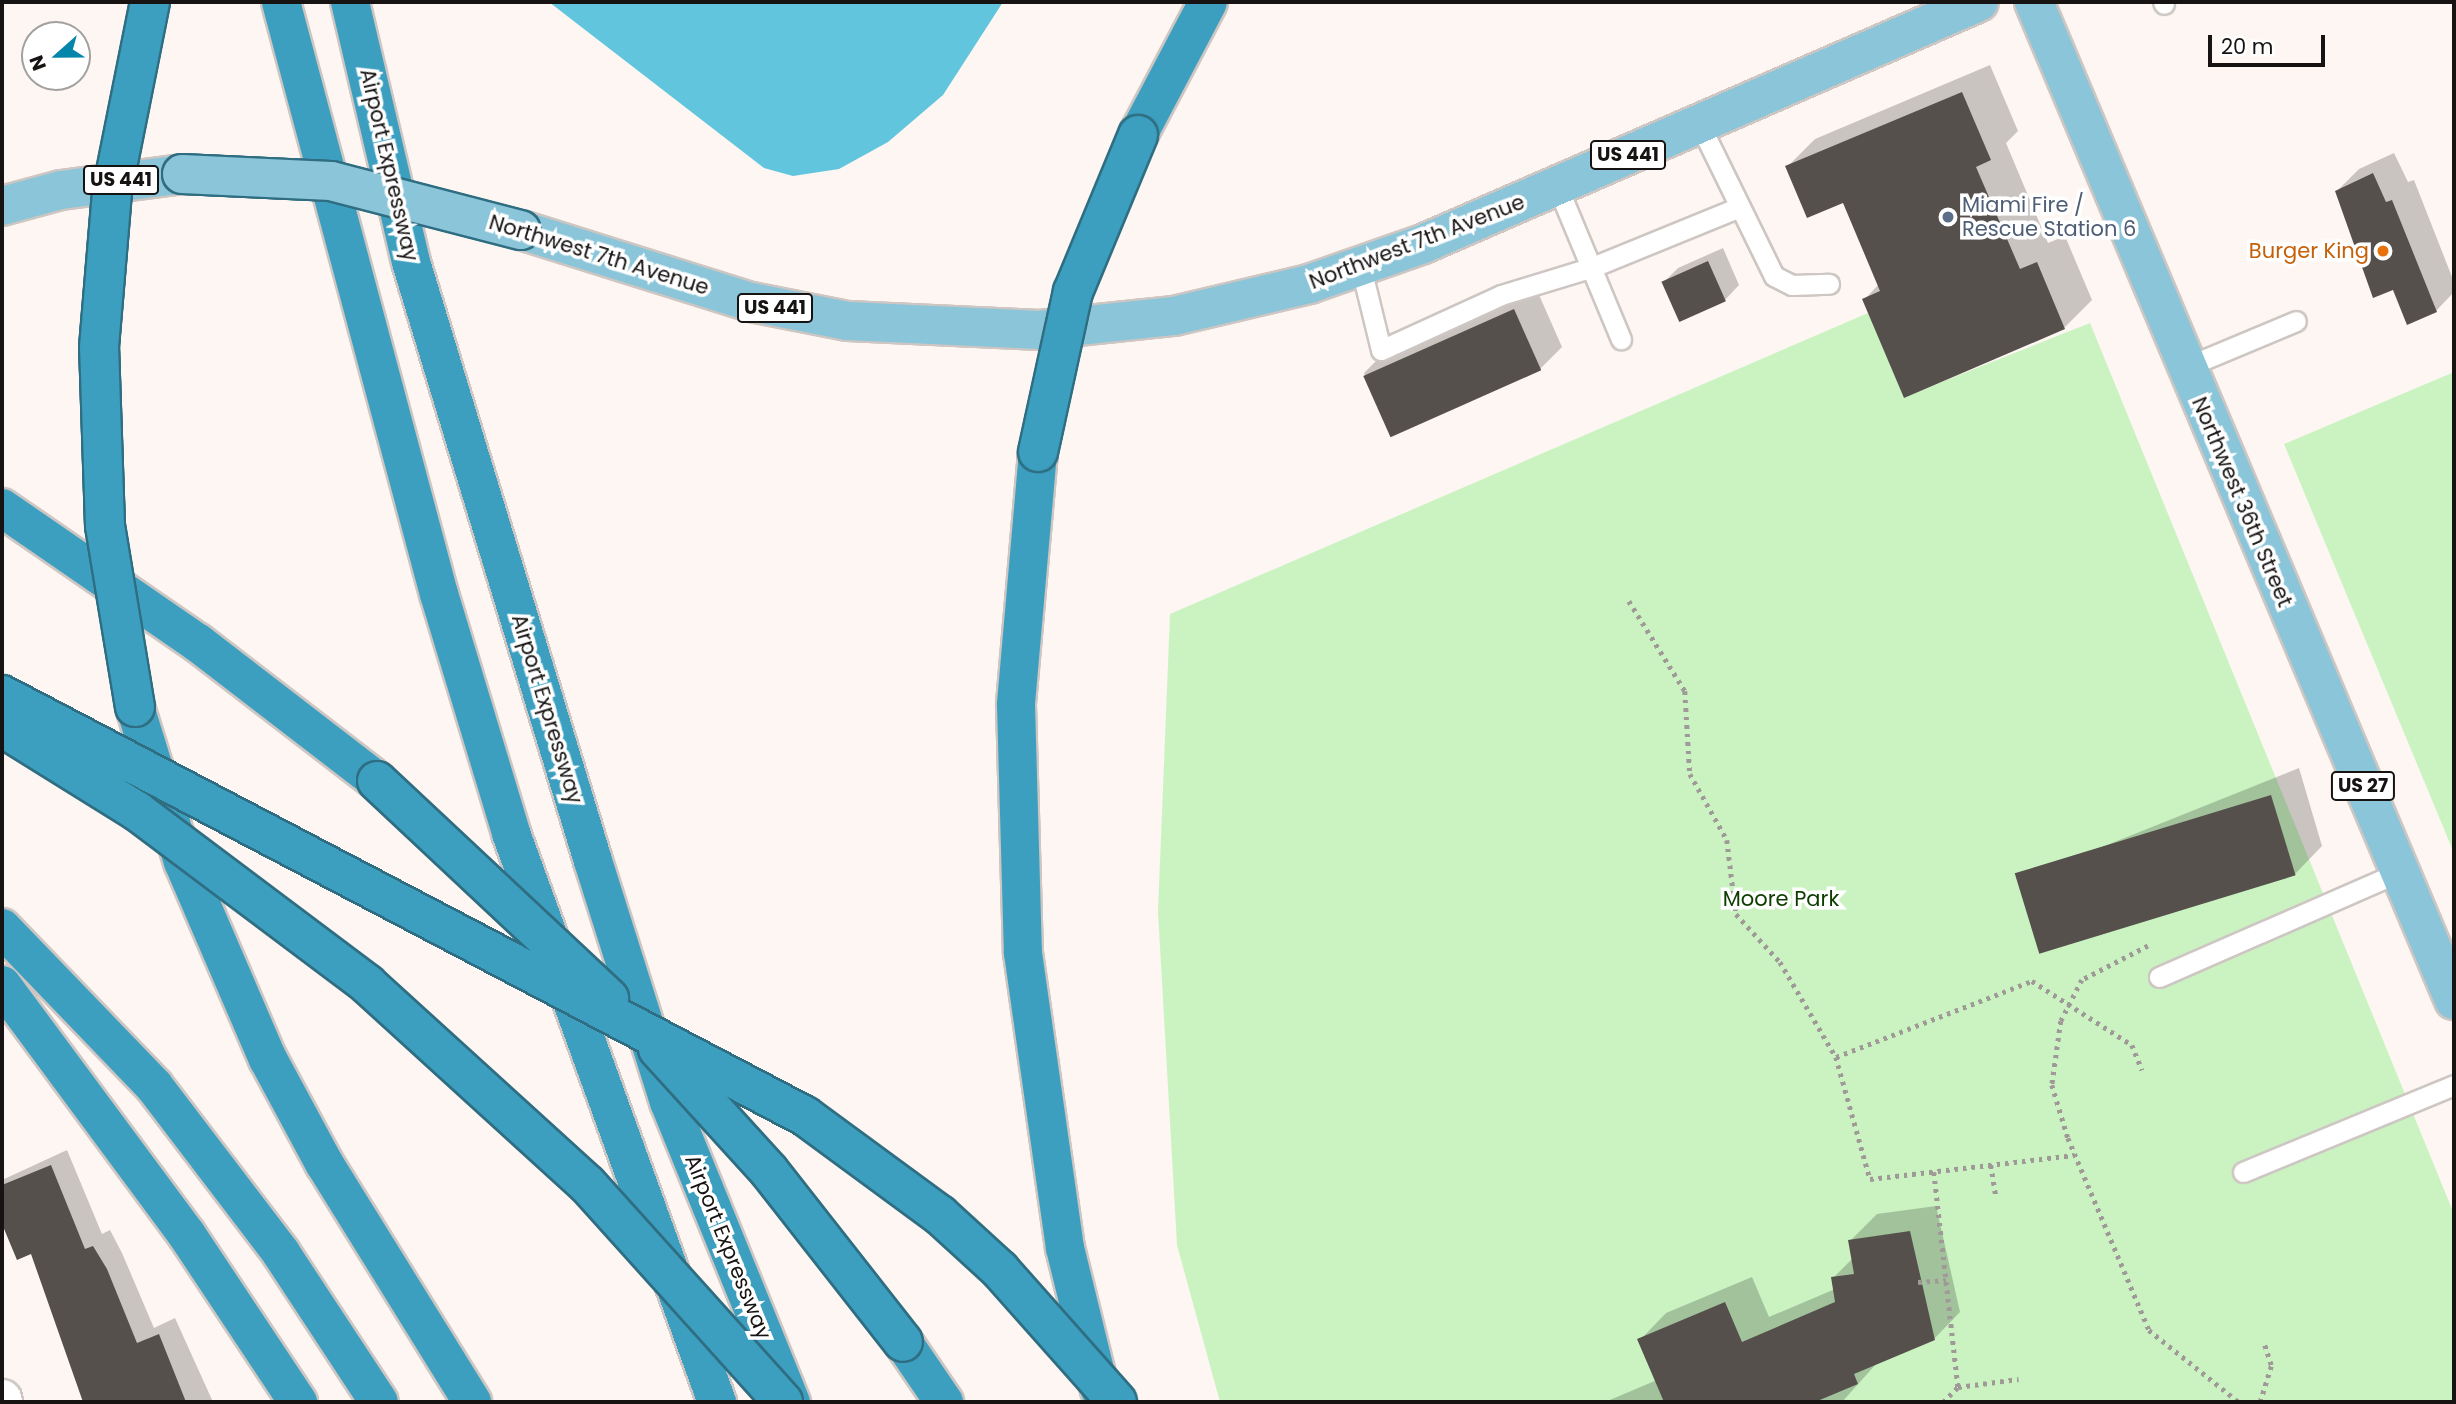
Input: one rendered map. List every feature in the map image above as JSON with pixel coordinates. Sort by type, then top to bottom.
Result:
[{"type":"highway","points":[[150,2],[111,192],[99,348],[105,526],[135,707],[183,862],[268,1059],[324,1163],[472,1402]]},
{"type":"highway","points":[[281,2],[439,594],[511,833],[717,1402]]},
{"type":"highway","name":"Airport Expressway","points":[[350,2],[411,261],[605,899],[669,1102],[791,1402]]},
{"type":"highway","points":[[1104,1402],[1063,1234],[1023,953],[1016,692],[1038,452],[1073,292],[1138,135],[1208,2]]},
{"type":"highway","points":[[2,508],[198,643],[377,780],[529,917],[694,1085],[903,1342],[944,1402]]},
{"type":"highway","points":[[2,695],[805,1116],[940,1215],[1053,1323],[1118,1402]]},
{"type":"highway","points":[[2,727],[137,811],[378,993],[587,1184],[783,1402]]},
{"type":"highway","points":[[2,928],[154,1086],[281,1253],[379,1402]]},
{"type":"highway","points":[[2,985],[179,1224],[298,1402]]},
{"type":"main road","name":"Northwest 7th Avenue","points":[[2,206],[96,184],[182,174],[331,181],[521,230],[751,302],[848,321],[940,329],[1040,330],[1162,318],[1361,268],[1558,188],[1699,123],[1979,2]]},
{"type":"main road","name":"Northwest 36th Street","points":[[2034,2],[2454,1000]]},
{"type":"lane","points":[[1699,123],[1737,208],[1774,276],[1791,285],[1829,284]]},
{"type":"lane","points":[[1558,188],[1621,339]]},
{"type":"lane","points":[[1361,268],[1381,350],[1501,295],[1590,268],[1737,208]]},
{"type":"lane","points":[[2186,367],[2296,321]]},
{"type":"lane","points":[[2159,976],[2399,872]]},
{"type":"lane","points":[[2242,1172],[2454,1085]]},
{"type":"path","points":[[1629,601],[1685,691],[1690,774],[1727,840],[1736,914],[1780,962],[1836,1057],[1870,1179],[2075,1155]]},
{"type":"path","points":[[2159,941],[2097,969],[2067,1006],[2052,1085],[2075,1155],[2149,1330],[2239,1402]]},
{"type":"path","points":[[1836,1057],[2032,981],[2067,1006],[2132,1045],[2142,1070]]},
{"type":"path","points":[[1991,1165],[1996,1197]]},
{"type":"path","points":[[1934,1172],[1958,1387]]},
{"type":"path","points":[[1918,1282],[1946,1280]]},
{"type":"path","points":[[2260,1402],[2271,1365],[2264,1344]]},
{"type":"path","points":[[1944,1402],[1958,1387],[2018,1379]]},
{"type":"green space","name":"Moore Park","points":[[1868,313],[1904,397],[2090,323],[2454,1214],[2454,1402],[1220,1402],[1177,1245],[1158,912],[1170,614]]},
{"type":"green space","points":[[2454,372],[2454,853],[2284,444]]},
{"type":"water","points":[[549,2],[1003,2],[943,95],[888,142],[839,169],[793,176],[764,168]]},
{"type":"building","points":[[1962,92],[1991,160],[1976,167],[2020,269],[2037,262],[2065,329],[1904,398],[1862,299],[1880,291],[1843,203],[1807,218],[1785,166]]},
{"type":"building","name":"Burger King","points":[[2373,173],[2386,202],[2392,200],[2437,312],[2407,325],[2393,290],[2373,298],[2335,191]]},
{"type":"building","points":[[1708,261],[1726,301],[1679,322],[1661,282]]},
{"type":"building","points":[[1514,309],[1541,370],[1391,437],[1363,376]]},
{"type":"building","points":[[2271,795],[2296,875],[2039,954],[2015,873]]},
{"type":"building","points":[[51,1165],[85,1249],[93,1246],[107,1269],[137,1343],[159,1334],[186,1402],[83,1402],[31,1254],[17,1260],[2,1224],[2,1185]]},
{"type":"building","points":[[1910,1231],[1935,1340],[1854,1374],[1858,1384],[1815,1402],[1664,1402],[1637,1339],[1725,1302],[1742,1342],[1835,1302],[1831,1277],[1854,1274],[1848,1240]]},
{"type":"place","name":"Miami Fire / Rescue Station 6","points":[[1948,217]]},
{"type":"place","name":"Burger King","points":[[2383,251]]}]
